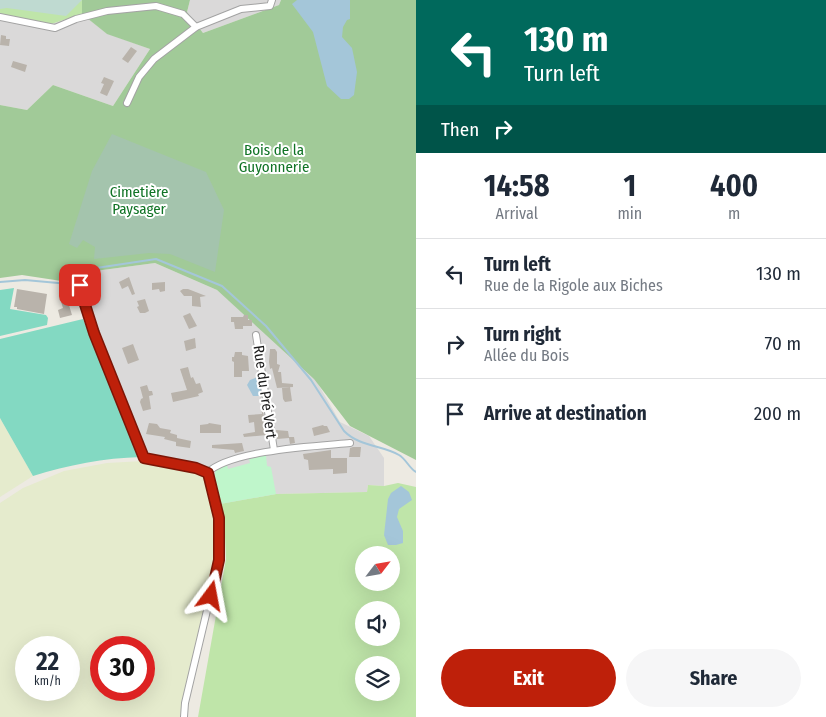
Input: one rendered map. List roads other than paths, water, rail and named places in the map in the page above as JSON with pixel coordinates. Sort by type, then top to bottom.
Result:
[{"type":"street","points":[[127,104],[138,77],[154,59],[196,27],[241,9],[270,6],[272,0]]},
{"type":"street","points":[[0,17],[55,28],[76,19],[107,11],[156,6],[183,14],[196,27]]},
{"type":"street","points":[[80,285],[94,333],[144,458],[196,468],[208,473]]},
{"type":"street","name":"Rue du Pré Vert","points":[[256,334],[274,450]]},
{"type":"street","points":[[208,473],[218,465],[274,450],[350,443]]},
{"type":"street","points":[[184,717],[185,703],[219,560],[219,518],[208,473]]},
{"type":"waterway","points":[[0,282],[25,280],[69,284],[83,270],[156,259],[222,286],[266,326],[311,380],[344,431],[357,440],[399,455],[416,472]]},
{"type":"park label","name":"Bois de la Guyonnerie","points":[[274,158]]},
{"type":"park label","name":"Cimetière Paysager","points":[[139,200]]}]
